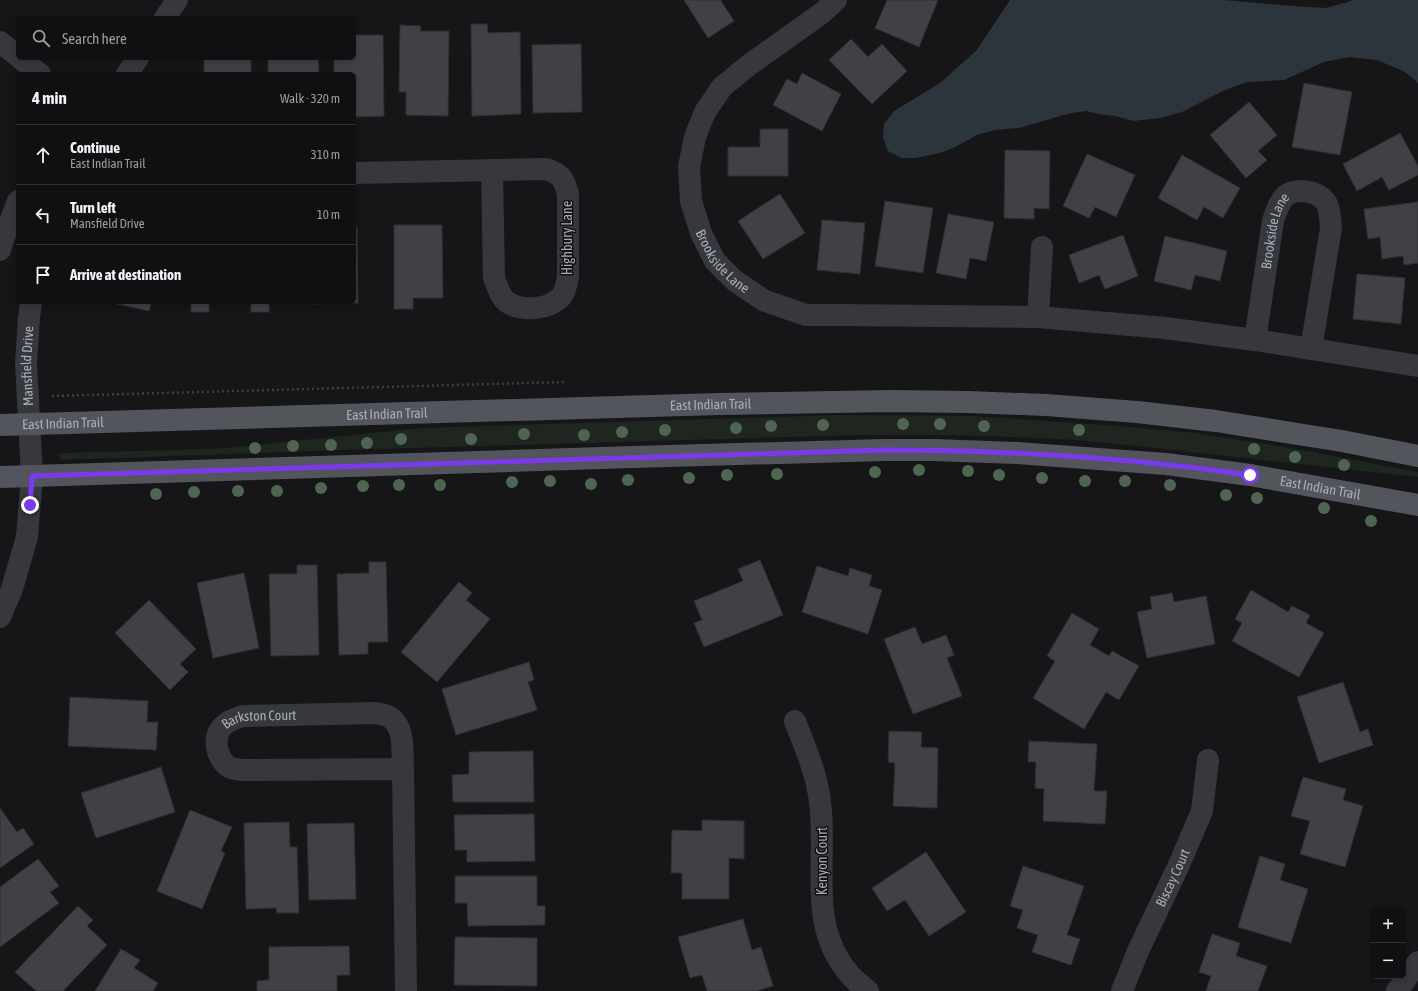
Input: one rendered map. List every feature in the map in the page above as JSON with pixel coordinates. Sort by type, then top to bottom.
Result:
[{"type":"main road","name":"East Indian Trail","points":[[0,424],[719,404],[890,401],[968,402],[1046,405],[1114,410],[1216,421],[1342,441],[1418,456]]},
{"type":"main road","name":"East Indian Trail","points":[[0,477],[633,457],[933,450],[1017,453],[1166,464],[1250,475],[1418,505]]},
{"type":"street","points":[[166,16],[177,0]]},
{"type":"street","name":"Brookside Lane","points":[[836,0],[822,13],[749,65],[722,87],[705,112],[695,137],[689,167],[691,201],[700,233],[715,261],[735,281],[766,301],[806,315],[835,314],[1038,317],[1165,328],[1255,340],[1418,366]]},
{"type":"street","points":[[0,42],[16,55]]},
{"type":"street","points":[[23,60],[38,72]]},
{"type":"street","points":[[128,72],[137,60]]},
{"type":"street","name":"Highbury Lane","points":[[356,173],[492,170],[545,169],[553,171],[564,181],[568,194],[568,277],[566,288],[561,297],[551,304],[528,309],[518,307],[506,302],[499,290],[494,278],[492,170]]},
{"type":"street","name":"Brookside Lane","points":[[1255,340],[1273,221],[1278,207],[1285,197],[1294,192],[1306,191],[1318,194],[1326,201],[1330,228],[1311,349]]},
{"type":"street","points":[[0,250],[16,206]]},
{"type":"street","points":[[1038,317],[1042,247]]},
{"type":"street","name":"Mansfield Drive","points":[[0,617],[12,589],[27,537],[32,476],[26,363],[31,304]]},
{"type":"street","name":"Barkston Court","points":[[403,769],[241,770],[229,768],[220,759],[216,747],[217,736],[223,726],[234,719],[243,716],[376,713],[390,717],[398,725],[401,737],[403,769],[406,991]]},
{"type":"street","name":"Kenyon Court","points":[[795,721],[816,779],[820,802],[822,828],[821,886],[824,921],[834,950],[850,974],[868,991]]},
{"type":"street","name":"Biscay Court","points":[[1122,991],[1138,951],[1178,867],[1202,811],[1208,760]]},
{"type":"street","points":[[1396,991],[1418,962]]},
{"type":"path","points":[[52,396],[571,382]]},
{"type":"shaded area","points":[[1010,0],[1223,0],[1326,8],[1352,0],[1418,0],[1418,83],[1405,72],[1377,60],[1349,57],[1324,62],[1284,80],[1247,82],[1225,90],[1182,112],[1160,118],[1133,121],[1087,111],[1071,113],[1019,128],[995,130],[977,135],[940,153],[916,158],[902,158],[888,151],[883,138],[884,124],[894,111],[940,83],[976,51]]},
{"type":"shaded area","points":[[839,415],[972,416],[1120,426],[1196,433],[1285,447],[1408,470],[1418,472],[1418,477],[1118,444],[1062,439],[954,435],[860,435],[60,460],[60,453],[214,449],[422,428]]},
{"type":"building","points":[[684,0],[722,0],[721,1],[734,21],[708,38]]},
{"type":"building","points":[[887,0],[938,0],[919,47],[875,28]]},
{"type":"building","points":[[471,24],[487,24],[488,33],[520,32],[521,114],[472,116]]},
{"type":"building","points":[[400,25],[421,26],[420,31],[449,31],[448,116],[406,115],[406,92],[399,92]]},
{"type":"building","points":[[356,35],[383,35],[384,116],[356,117],[356,72],[334,72],[334,60],[356,60]]},
{"type":"building","points":[[851,39],[868,57],[882,44],[907,71],[872,104],[829,60]]},
{"type":"building","points":[[581,44],[582,112],[533,113],[532,45]]},
{"type":"building","points":[[204,60],[251,60],[251,72],[204,72]]},
{"type":"building","points":[[268,60],[318,60],[319,72],[268,72]]},
{"type":"building","points":[[802,73],[841,94],[822,131],[773,105],[787,79],[797,84]]},
{"type":"building","points":[[1304,83],[1352,92],[1340,155],[1292,147]]},
{"type":"building","points":[[1249,102],[1277,135],[1258,151],[1267,160],[1246,178],[1210,135]]},
{"type":"building","points":[[760,129],[788,129],[788,176],[728,176],[728,147],[760,147]]},
{"type":"building","points":[[1400,133],[1418,166],[1418,175],[1389,190],[1382,177],[1357,191],[1343,164]]},
{"type":"building","points":[[1005,150],[1050,151],[1049,209],[1034,208],[1034,219],[1004,218]]},
{"type":"building","points":[[1087,154],[1135,175],[1116,217],[1095,207],[1089,218],[1063,206]]},
{"type":"building","points":[[1182,155],[1240,188],[1223,218],[1204,207],[1197,220],[1158,198]]},
{"type":"building","points":[[780,194],[805,233],[763,259],[738,221]]},
{"type":"building","points":[[885,201],[933,208],[923,273],[875,266]]},
{"type":"building","points":[[1418,202],[1418,263],[1404,265],[1403,256],[1382,259],[1380,237],[1368,239],[1364,209]]},
{"type":"building","points":[[948,214],[994,222],[986,261],[970,258],[966,279],[936,273]]},
{"type":"building","points":[[822,220],[865,223],[860,274],[817,270]]},
{"type":"building","points":[[394,225],[442,225],[443,298],[413,298],[413,309],[394,309]]},
{"type":"building","points":[[356,227],[357,227],[358,303],[356,303]]},
{"type":"building","points":[[1123,235],[1138,276],[1105,289],[1099,275],[1079,283],[1069,255]]},
{"type":"building","points":[[1165,236],[1227,251],[1220,281],[1195,275],[1191,290],[1154,281]]},
{"type":"building","points":[[1357,274],[1405,278],[1401,324],[1353,319]]},
{"type":"building","points":[[117,304],[151,304],[149,311]]},
{"type":"building","points":[[191,304],[209,304],[209,312],[191,312]]},
{"type":"building","points":[[251,304],[269,304],[269,312],[251,312]]},
{"type":"building","points":[[760,560],[783,615],[704,647],[694,623],[702,620],[694,601],[743,581],[738,569]]},
{"type":"building","points":[[369,562],[386,562],[388,642],[368,642],[368,654],[339,655],[337,574],[369,573]]},
{"type":"building","points":[[297,565],[317,565],[319,655],[271,656],[269,574],[297,574]]},
{"type":"building","points":[[817,566],[848,576],[850,568],[872,575],[869,586],[882,590],[868,634],[802,612]]},
{"type":"building","points":[[244,573],[259,648],[213,658],[197,583]]},
{"type":"building","points":[[459,582],[472,593],[466,600],[490,619],[437,682],[401,652]]},
{"type":"building","points":[[1251,590],[1288,612],[1292,606],[1310,615],[1306,623],[1324,633],[1299,677],[1232,641],[1242,623],[1235,619]]},
{"type":"building","points":[[1172,593],[1174,602],[1206,596],[1215,644],[1147,658],[1137,612],[1152,609],[1150,597]]},
{"type":"building","points":[[149,600],[196,649],[180,664],[188,672],[170,690],[115,633]]},
{"type":"building","points":[[1072,613],[1099,629],[1090,645],[1109,656],[1112,651],[1139,666],[1119,700],[1106,692],[1084,729],[1033,698],[1055,661],[1047,656]]},
{"type":"building","points":[[915,627],[922,644],[946,635],[954,655],[947,658],[962,696],[913,714],[884,639]]},
{"type":"building","points":[[529,662],[534,680],[528,682],[537,710],[456,735],[442,689]]},
{"type":"building","points":[[1343,682],[1360,732],[1368,729],[1373,745],[1319,763],[1297,697]]},
{"type":"building","points":[[70,697],[148,701],[147,722],[158,722],[156,750],[68,746]]},
{"type":"building","points":[[889,731],[922,732],[921,747],[938,748],[937,808],[893,806],[895,763],[888,762]]},
{"type":"building","points":[[1029,741],[1097,744],[1094,791],[1107,791],[1105,824],[1043,821],[1044,789],[1035,788],[1036,762],[1028,762]]},
{"type":"building","points":[[533,751],[534,802],[453,802],[452,775],[469,774],[469,752]]},
{"type":"building","points":[[161,767],[175,812],[96,838],[81,793]]},
{"type":"building","points":[[1303,777],[1346,789],[1343,800],[1363,806],[1345,867],[1300,854],[1310,821],[1291,816]]},
{"type":"building","points":[[0,808],[17,832],[23,828],[34,844],[0,868]]},
{"type":"building","points":[[190,810],[232,827],[221,851],[225,853],[202,909],[157,891]]},
{"type":"building","points":[[534,814],[535,861],[467,862],[467,850],[455,850],[454,815]]},
{"type":"building","points":[[702,820],[744,821],[744,859],[729,858],[729,899],[682,899],[682,873],[671,873],[672,830],[702,831]]},
{"type":"building","points":[[289,822],[290,847],[297,847],[299,913],[277,913],[276,908],[246,909],[244,823]]},
{"type":"building","points":[[354,823],[356,899],[309,900],[307,824]]},
{"type":"building","points":[[926,852],[966,912],[929,936],[905,900],[887,911],[872,888]]},
{"type":"building","points":[[1260,856],[1285,864],[1280,880],[1308,889],[1291,943],[1238,927]]},
{"type":"building","points":[[38,859],[59,886],[50,892],[59,903],[0,947],[0,887]]},
{"type":"building","points":[[1023,866],[1084,886],[1067,935],[1080,939],[1071,965],[1032,952],[1038,935],[1017,928],[1023,910],[1010,906]]},
{"type":"building","points":[[455,876],[537,876],[537,906],[545,906],[545,925],[468,926],[467,903],[455,903]]},
{"type":"building","points":[[78,906],[93,920],[87,926],[107,945],[63,991],[36,991],[15,972]]},
{"type":"building","points":[[743,919],[752,950],[761,947],[773,986],[756,991],[707,991],[702,975],[690,978],[678,937]]},
{"type":"building","points":[[1212,934],[1240,943],[1236,956],[1267,966],[1258,991],[1206,991],[1211,976],[1199,972]]},
{"type":"building","points":[[455,937],[537,938],[537,986],[454,985]]},
{"type":"building","points":[[349,946],[350,975],[337,975],[337,991],[257,991],[257,981],[269,980],[269,947]]},
{"type":"building","points":[[121,949],[140,960],[134,968],[158,983],[153,991],[95,991]]},
{"type":"route","points":[[30,505],[32,476],[885,450],[1017,453],[1091,458],[1166,464],[1250,475]]}]
